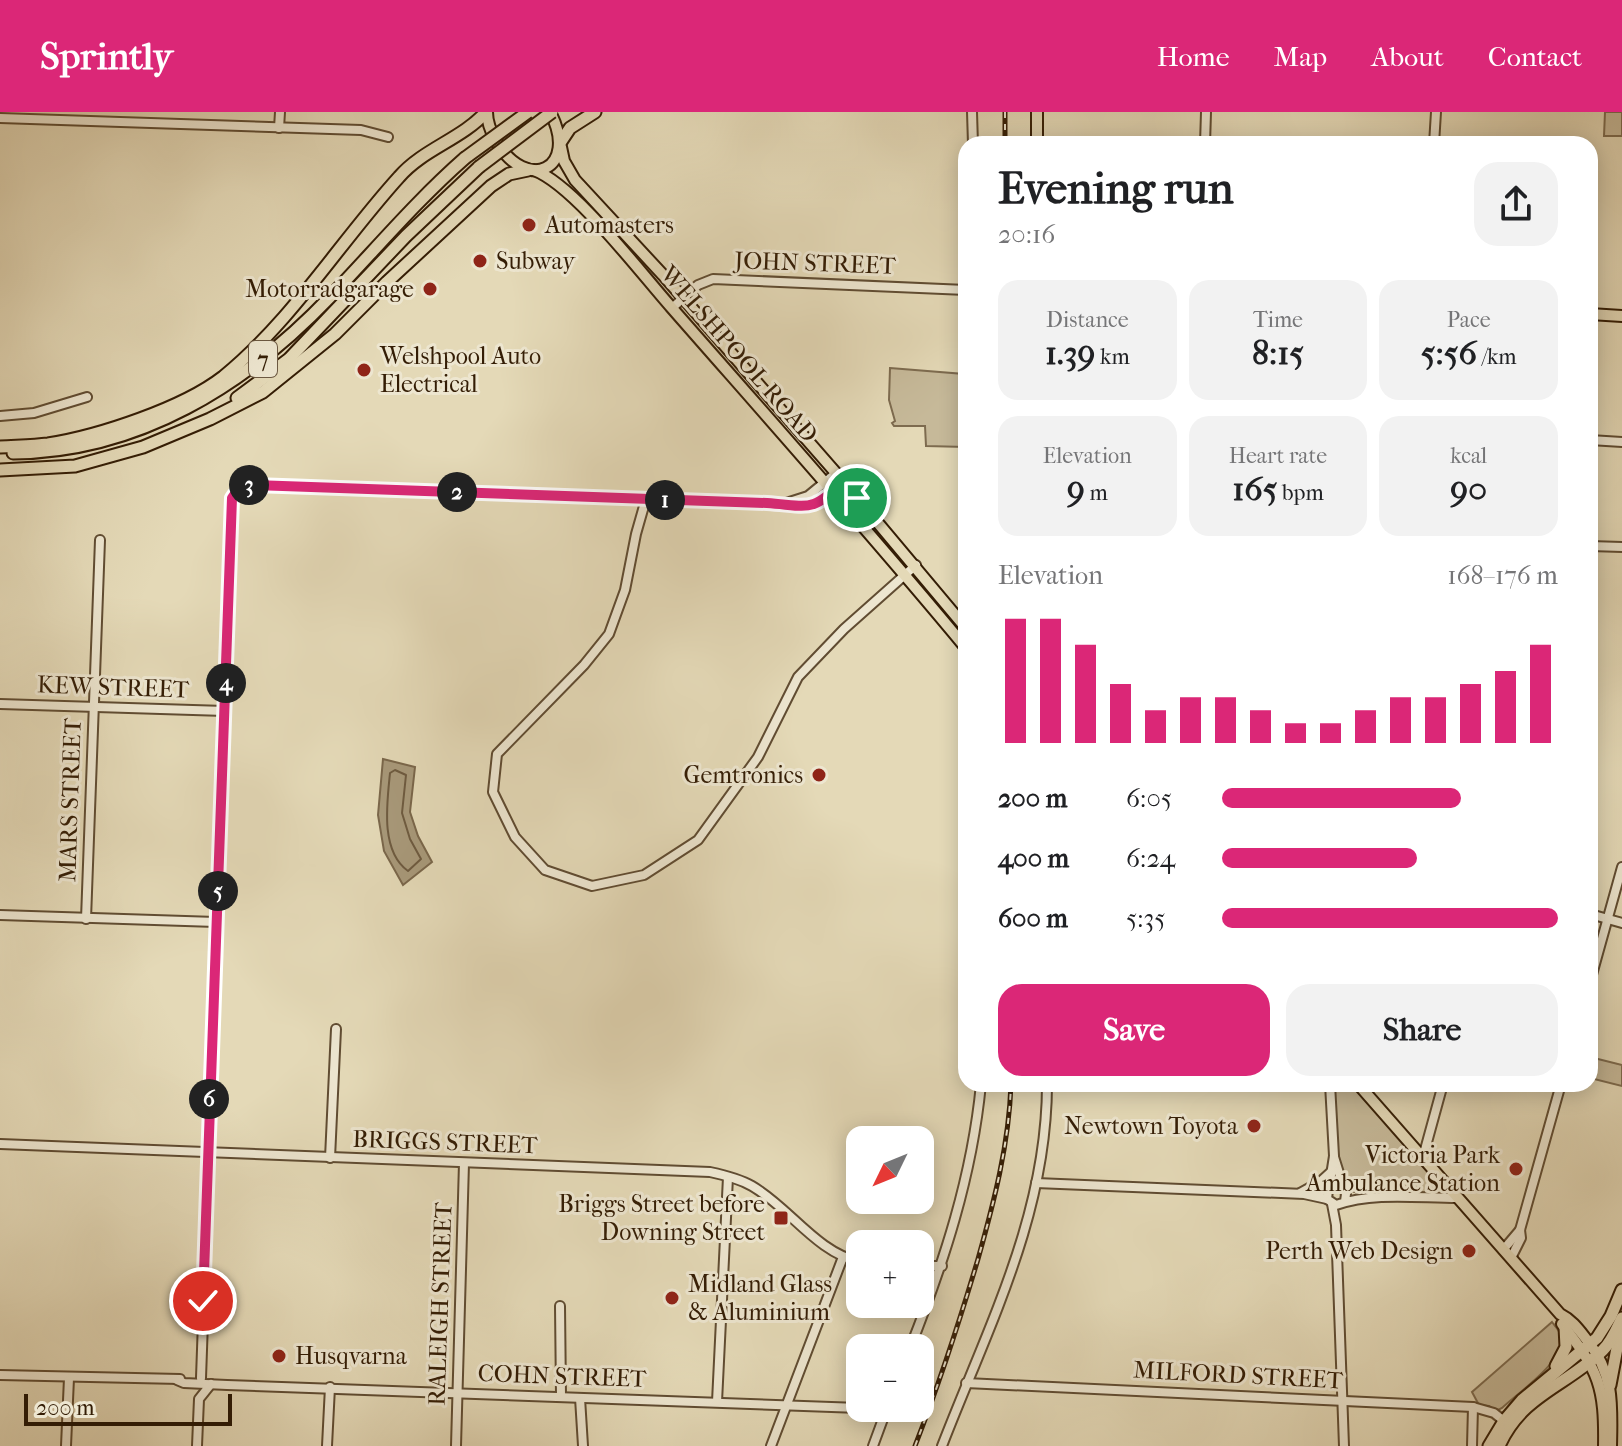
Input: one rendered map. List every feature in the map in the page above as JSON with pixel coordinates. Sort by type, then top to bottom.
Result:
[{"type":"highway","name":"7","points":[[0,450],[97,433],[175,404],[221,379],[294,305],[401,173],[486,112]]},
{"type":"highway","name":"7","points":[[0,450],[38,453],[77,448],[125,436],[173,417],[211,395],[252,368],[298,328],[427,192],[465,158],[528,112]]},
{"type":"highway","name":"7","points":[[174,435],[231,403],[289,359],[406,236],[479,167],[551,112]]},
{"type":"highway","points":[[560,145],[577,121],[595,112]]},
{"type":"highway","name":"7","points":[[0,470],[75,466],[143,447],[263,392],[335,334],[491,186],[509,174],[531,170]]},
{"type":"highway","points":[[1499,1446],[1509,1427],[1525,1408],[1590,1352],[1622,1290]]},
{"type":"highway","points":[[1489,1446],[1522,1400],[1546,1379],[1590,1352],[1606,1347],[1622,1318]]},
{"type":"highway","points":[[1610,1385],[1622,1318]]},
{"type":"highway","points":[[1546,1379],[1565,1353],[1565,1327]]},
{"type":"main road","name":"WELSHPOOL ROAD","points":[[486,112],[489,126],[501,149],[516,165],[547,175],[557,182],[609,235],[958,639]]},
{"type":"main road","name":"WELSHPOOL ROAD","points":[[551,112],[564,161],[575,180],[958,610]]},
{"type":"main road","points":[[1037,112],[1037,136]]},
{"type":"main road","points":[[531,170],[550,163],[558,155],[560,145]]},
{"type":"main road","points":[[1598,314],[1622,316]]},
{"type":"main road","points":[[1365,1092],[1560,1314],[1565,1327],[1590,1352],[1604,1402],[1604,1446]]},
{"type":"main road","points":[[1560,1314],[1569,1318],[1610,1385],[1611,1446]]},
{"type":"street","points":[[279,128],[280,112]]},
{"type":"street","points":[[972,112],[973,136]]},
{"type":"street","points":[[1205,136],[1206,112]]},
{"type":"street","points":[[1434,136],[1436,112]]},
{"type":"street","points":[[0,118],[361,130],[388,137]]},
{"type":"street","name":"JOHN STREET","points":[[672,308],[698,285],[713,279],[958,290]]},
{"type":"street","points":[[0,416],[34,413],[87,397]]},
{"type":"street","points":[[1598,440],[1622,442]]},
{"type":"street","points":[[782,504],[808,496],[836,473]]},
{"type":"street","points":[[201,1378],[232,498],[239,488],[251,485],[811,507],[844,482]]},
{"type":"street","points":[[646,499],[625,590],[609,634],[584,665],[497,754],[493,792],[515,837],[545,870],[592,886],[644,875],[698,840],[758,757],[798,677],[844,629],[916,565]]},
{"type":"street","name":"MARS STREET","points":[[86,919],[100,540]]},
{"type":"street","points":[[1598,546],[1622,547]]},
{"type":"street","name":"KEW STREET","points":[[0,704],[225,711]]},
{"type":"street","points":[[1598,954],[1622,867]]},
{"type":"street","points":[[0,915],[216,922]]},
{"type":"street","points":[[1598,916],[1622,923]]},
{"type":"street","points":[[330,1158],[336,1029]]},
{"type":"street","points":[[915,1334],[942,1266],[963,1193],[980,1092]]},
{"type":"street","points":[[942,1446],[1020,1252],[1046,1124],[1047,1092]]},
{"type":"street","points":[[1330,1092],[1344,1446]]},
{"type":"street","points":[[1423,1157],[1441,1092]]},
{"type":"street","points":[[1507,1254],[1520,1230],[1559,1092]]},
{"type":"street","name":"BRIGGS STREET","points":[[0,1144],[710,1172],[754,1187],[826,1246],[846,1258]]},
{"type":"street","points":[[1334,1156],[1331,1171],[1336,1196]]},
{"type":"street","name":"RALEIGH STREET","points":[[456,1446],[464,1163]]},
{"type":"street","points":[[1302,1194],[1331,1171]]},
{"type":"street","points":[[717,1402],[728,1177]]},
{"type":"street","points":[[1036,1183],[1457,1198]]},
{"type":"street","points":[[771,1446],[843,1257]]},
{"type":"street","points":[[934,1266],[942,1266]]},
{"type":"street","points":[[560,1306],[561,1396]]},
{"type":"street","name":"COHN STREET","points":[[0,1375],[846,1407]]},
{"type":"street","points":[[66,1446],[69,1378]]},
{"type":"street","name":"COHN STREET","points":[[181,1381],[201,1378],[236,1383]]},
{"type":"street","points":[[181,1381],[199,1399]]},
{"type":"street","name":"MILFORD STREET","points":[[966,1383],[1473,1407],[1494,1413],[1504,1421]]},
{"type":"street","points":[[197,1446],[199,1399],[211,1384]]},
{"type":"street","points":[[327,1446],[330,1387]]},
{"type":"street","points":[[580,1398],[583,1446]]},
{"type":"street","points":[[1472,1446],[1473,1407]]},
{"type":"street","points":[[873,1446],[882,1422]]},
{"type":"shaded area","points":[[1605,112],[1622,112],[1622,136],[1604,136]]},
{"type":"shaded area","points":[[890,368],[958,374],[958,447],[926,446],[925,426],[894,426],[889,400]]},
{"type":"shaded area","points":[[1598,1059],[1622,1065],[1622,1086],[1598,1080]]},
{"type":"shaded area","points":[[1330,1092],[1365,1092],[1456,1197],[1368,1196],[1344,1189],[1334,1154]]},
{"type":"shaded area","points":[[1552,1322],[1562,1339],[1561,1348],[1548,1367],[1502,1408],[1496,1411],[1479,1405],[1472,1392]]},
{"type":"water","points":[[383,759],[415,767],[410,812],[432,862],[403,885],[384,851],[378,815]]},
{"type":"railway","points":[[1005,112],[1005,136]]},
{"type":"railway","points":[[915,1446],[984,1238],[1004,1151],[1011,1092]]},
{"type":"place","name":"Automasters","points":[[529,225]]},
{"type":"place","name":"Subway","points":[[480,261]]},
{"type":"place","name":"Motorradgarage","points":[[430,289]]},
{"type":"place","name":"Welshpool Auto Electrical","points":[[364,370]]},
{"type":"place","name":"Gemtronics","points":[[819,775]]},
{"type":"place","name":"Newtown Toyota","points":[[1254,1126]]},
{"type":"place","name":"Victoria Park Ambulance Station","points":[[1516,1169]]},
{"type":"place","name":"Briggs Street before Downing Street","points":[[781,1218]]},
{"type":"place","name":"Perth Web Design","points":[[1469,1251]]},
{"type":"place","name":"Midland Glass & Aluminium","points":[[672,1298]]},
{"type":"place","name":"Husqvarna","points":[[279,1356]]},
{"type":"route","points":[[203,1301],[232,498],[239,488],[251,485],[811,507],[844,482],[857,498]]}]
